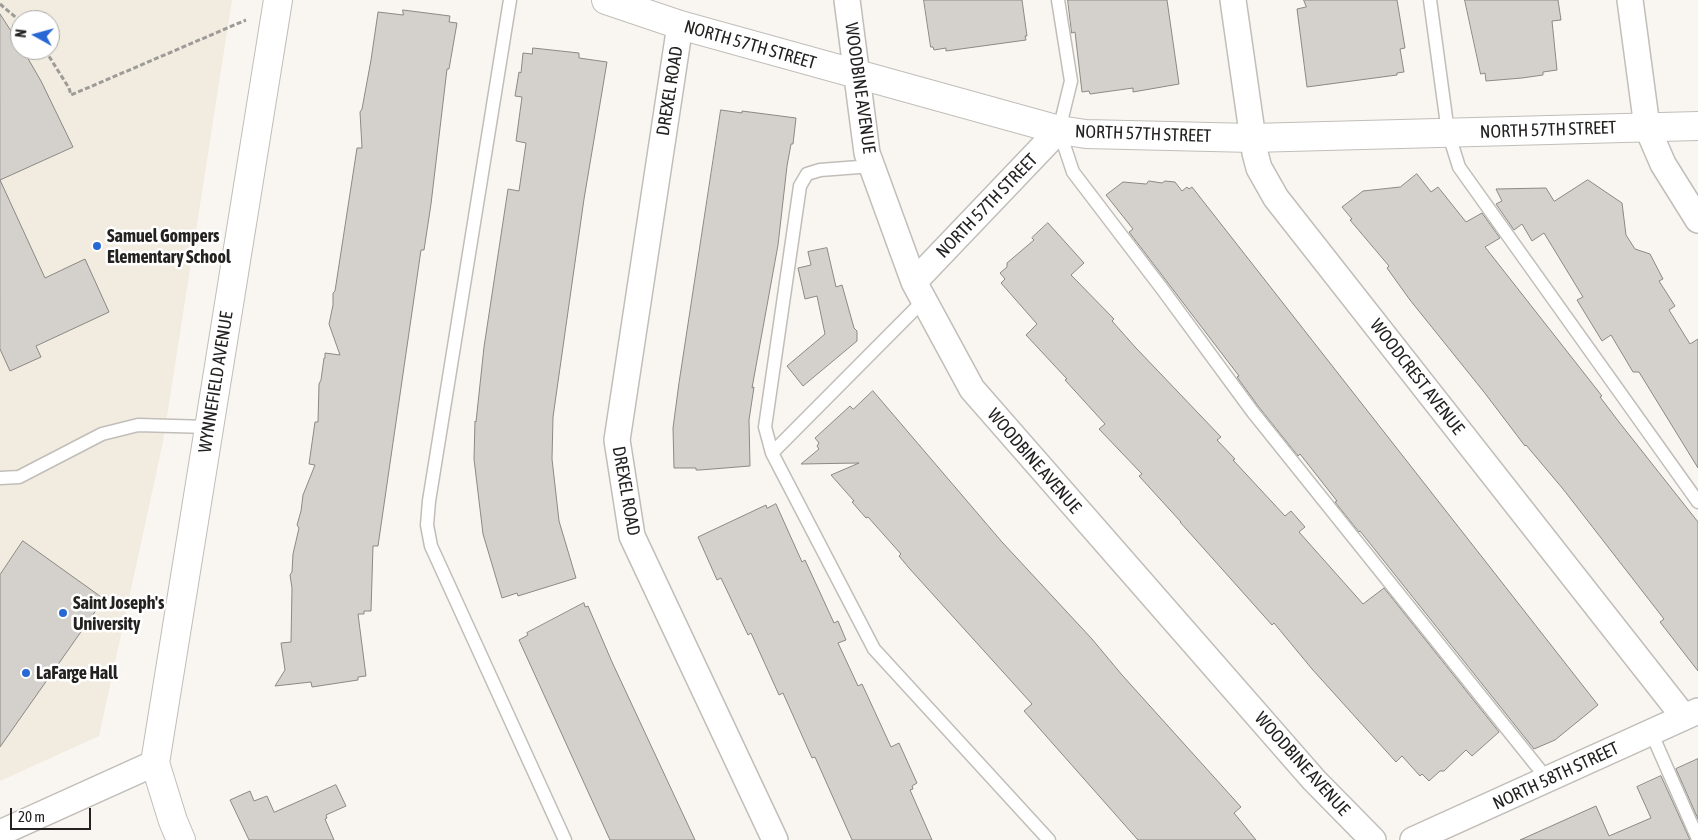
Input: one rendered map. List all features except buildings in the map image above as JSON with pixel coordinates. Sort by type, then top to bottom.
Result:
[{"type":"street","name":"NORTH 57TH STREET","points":[[606,0],[680,25],[857,75],[1059,130],[1086,134],[1252,138],[1698,126]]},
{"type":"street","name":"WOODBINE AVENUE","points":[[847,0],[867,153],[919,291],[972,389],[1314,780],[1373,840]]},
{"type":"street","name":"WOODCREST AVENUE","points":[[1232,0],[1252,138],[1259,168],[1276,198],[1691,714]]},
{"type":"street","points":[[1630,0],[1647,127],[1663,164],[1698,220]]},
{"type":"street","name":"WYNNEFIELD AVENUE","points":[[155,763],[277,4]]},
{"type":"street","name":"DREXEL ROAD","points":[[680,25],[616,440],[632,536],[775,840]]},
{"type":"street","name":"NORTH 57TH STREET","points":[[919,291],[1059,130]]},
{"type":"street","name":"NORTH 58TH STREET","points":[[1413,840],[1691,714]]},
{"type":"street","points":[[0,833],[155,763],[173,822],[181,840]]},
{"type":"lane","points":[[510,0],[427,525],[431,546],[565,840]]},
{"type":"lane","points":[[1058,0],[1071,81],[1059,130],[1073,172],[1252,411],[1548,780]]},
{"type":"lane","points":[[1430,0],[1448,132],[1459,167],[1698,502]]},
{"type":"lane","points":[[872,166],[814,172],[807,174],[800,186],[765,427],[772,453],[874,649],[1049,840]]},
{"type":"lane","points":[[772,453],[919,291]]},
{"type":"lane","points":[[0,478],[19,477],[102,434],[138,425],[209,426]]},
{"type":"lane","points":[[1651,732],[1698,839]]},
{"type":"path","points":[[0,4],[10,12]]},
{"type":"path","points":[[51,60],[71,94],[277,4]]},
{"type":"shaded area","name":"Samuel Gompers Elementary School","points":[[0,0],[232,0],[163,442],[99,736],[0,781]]},
{"type":"place","name":"Samuel Gompers Elementary School","points":[[97,246]]},
{"type":"place","name":"Saint Joseph's University","points":[[63,613]]},
{"type":"place","name":"LaFarge Hall","points":[[26,673]]}]
